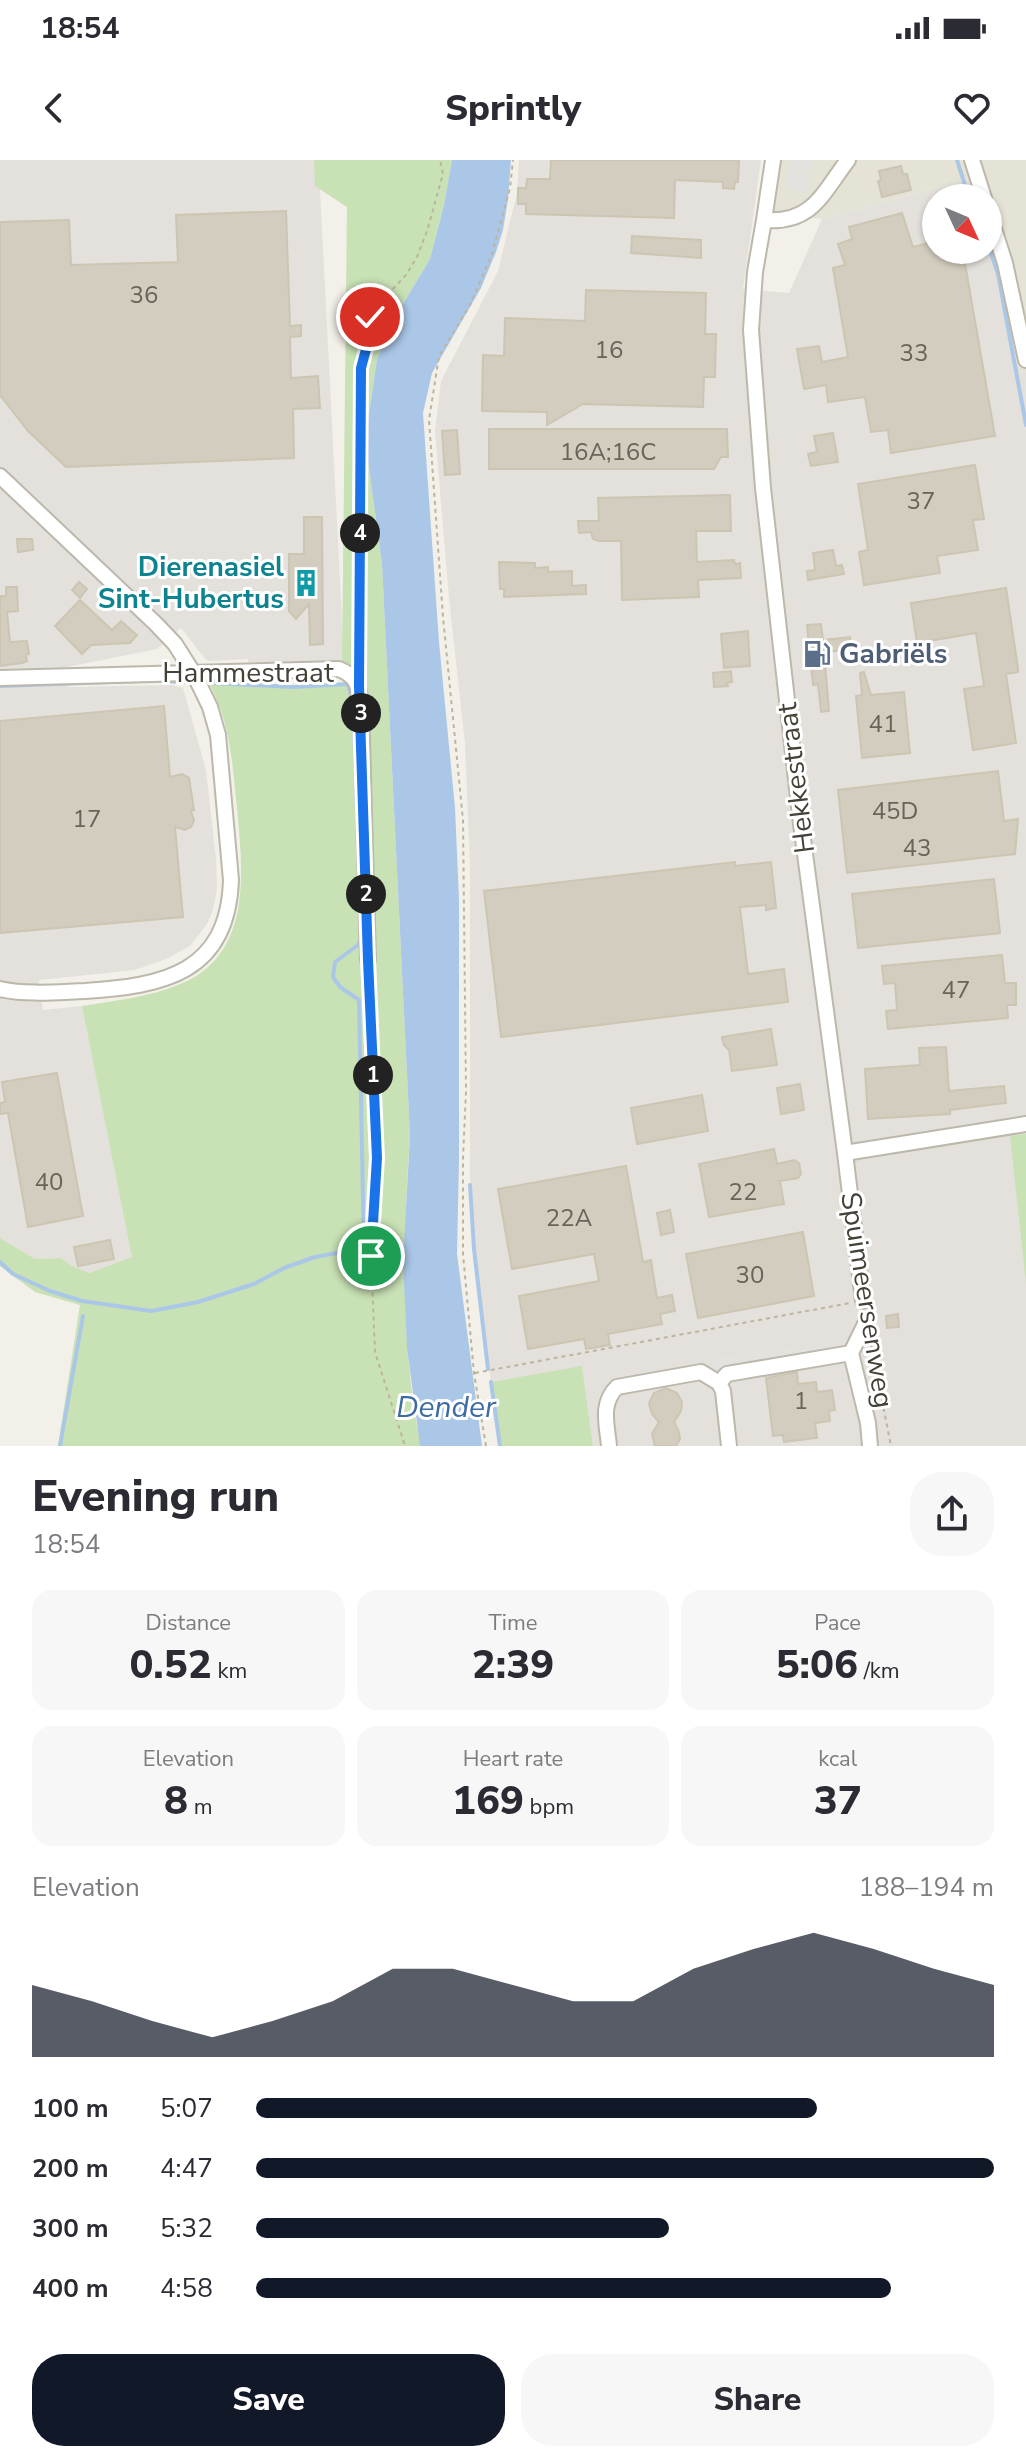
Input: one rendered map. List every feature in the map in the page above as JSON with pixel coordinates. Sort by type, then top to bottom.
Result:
[{"type":"street","name":"Hekkestraat","points":[[773,160],[755,272],[751,330],[763,488],[801,824],[845,1153]]},
{"type":"street","points":[[764,220],[788,220],[801,216],[848,160]]},
{"type":"street","points":[[972,160],[980,184]]},
{"type":"street","points":[[1002,254],[1026,360]]},
{"type":"street","points":[[0,476],[156,624],[175,644],[194,674],[210,707],[218,735],[231,860],[231,896],[219,936],[192,967],[153,982],[121,989],[48,994],[0,989]]},
{"type":"street","name":"Hammestraat","points":[[0,678],[339,669],[350,674],[359,686],[368,960]]},
{"type":"street","points":[[845,1153],[1026,1124]]},
{"type":"street","name":"Spuimeersenweg","points":[[845,1153],[863,1301]]},
{"type":"street","points":[[867,1320],[851,1353],[868,1423],[870,1446]]},
{"type":"street","points":[[719,1383],[727,1374],[851,1353]]},
{"type":"street","points":[[609,1446],[605,1408],[608,1395],[617,1387],[701,1372],[719,1383],[723,1391],[729,1446]]},
{"type":"path","points":[[359,686],[361,368],[372,311],[406,275],[422,244],[443,174],[440,160]]},
{"type":"path","points":[[486,1446],[474,1373],[463,1254],[466,1092],[463,820],[443,617],[429,420],[439,356],[470,305],[492,254],[510,188],[513,160]]},
{"type":"path","points":[[368,960],[377,1158],[371,1256],[375,1352],[405,1446]]},
{"type":"path","points":[[474,1373],[863,1301]]},
{"type":"path","name":"Spuimeersenweg","points":[[867,1320],[891,1446]]},
{"type":"shaded area","points":[[0,160],[330,160],[320,189],[344,660],[210,661],[181,628],[157,649],[67,667],[68,687],[171,685],[183,688],[206,770],[216,859],[217,888],[213,910],[207,924],[190,946],[135,970],[39,980],[43,1010],[82,1006],[133,1257],[89,1273],[61,1258],[35,1259],[0,1238]]},
{"type":"shaded area","points":[[519,160],[761,160],[743,289],[789,293],[822,219],[922,192],[922,264],[995,264],[1017,375],[1026,372],[1026,1446],[593,1446],[582,1367],[491,1382],[481,1320],[470,1185],[470,863],[465,744],[435,431],[441,381],[498,271],[517,193]]},
{"type":"shaded area","points":[[773,160],[1026,160],[1026,372],[1017,375],[995,264],[1002,264],[1002,184],[964,184],[963,181],[922,184],[922,192],[822,219],[801,216],[764,220]]},
{"type":"shaded area","points":[[791,160],[812,160],[807,193],[785,189]]},
{"type":"shaded area","points":[[811,1345],[812,1354],[714,1368],[713,1358]]},
{"type":"green space","points":[[314,160],[452,160],[430,259],[397,314],[377,359],[368,421],[368,460],[382,564],[410,1136],[405,1252],[406,1331],[421,1446],[58,1446],[80,1305],[35,1292],[0,1266],[0,1238],[35,1259],[61,1258],[89,1273],[132,1257],[82,1006],[143,996],[178,985],[202,972],[220,954],[231,933],[241,885],[234,775],[222,714],[209,683],[293,687],[347,684],[342,664],[347,207],[315,186]]},
{"type":"green space","points":[[1026,1134],[1026,1283],[1010,1136]]},
{"type":"green space","points":[[582,1366],[593,1446],[500,1446],[491,1382]]},
{"type":"water","name":"Dender","points":[[452,160],[511,160],[503,230],[496,252],[481,288],[432,373],[423,413],[439,642],[455,808],[459,899],[457,1254],[482,1446],[420,1446],[407,1348],[403,1261],[410,1136],[382,564],[368,460],[368,421],[377,359],[397,314],[430,259]]},
{"type":"building","points":[[551,160],[739,160],[738,182],[735,182],[734,189],[723,188],[723,182],[675,180],[674,218],[526,214],[526,204],[518,204],[518,188],[526,188],[527,179],[550,179]]},
{"type":"building","points":[[901,166],[903,174],[907,174],[911,190],[882,197],[879,171]]},
{"type":"building","points":[[286,211],[290,326],[301,325],[301,336],[290,337],[291,378],[318,376],[320,408],[293,409],[294,458],[66,467],[28,431],[0,395],[0,222],[69,220],[71,265],[178,262],[176,215]]},
{"type":"building","points":[[902,213],[913,247],[922,245],[922,264],[965,264],[995,436],[891,453],[888,430],[871,432],[865,397],[828,402],[826,385],[804,389],[797,349],[819,346],[822,362],[848,357],[833,268],[845,265],[838,244],[852,239],[849,227]]},
{"type":"building","points":[[632,236],[701,240],[701,258],[631,253]]},
{"type":"building","points":[[586,290],[706,293],[705,334],[716,334],[715,377],[704,377],[703,407],[583,404],[547,425],[547,412],[482,411],[483,355],[504,356],[505,318],[585,321]]},
{"type":"building","points":[[489,429],[727,429],[728,457],[721,457],[714,469],[489,469]]},
{"type":"building","points":[[457,430],[460,474],[445,475],[442,431]]},
{"type":"building","points":[[833,433],[838,462],[811,466],[808,454],[817,452],[814,436]]},
{"type":"building","points":[[975,465],[984,519],[973,520],[978,550],[937,556],[940,573],[864,585],[859,552],[868,550],[858,484]]},
{"type":"building","points":[[730,495],[731,531],[696,531],[697,562],[734,560],[735,564],[740,563],[741,578],[698,580],[699,597],[622,600],[621,541],[599,541],[593,539],[591,532],[579,533],[578,521],[599,521],[598,498]]},
{"type":"building","name":"Dierenasiel Sint-Hubertus","points":[[304,517],[322,517],[323,644],[310,645],[309,604],[296,619],[289,611],[289,554],[304,554]]},
{"type":"building","points":[[17,539],[32,539],[33,550],[18,552]]},
{"type":"building","points":[[833,550],[836,566],[842,565],[844,574],[808,580],[807,571],[815,570],[813,553]]},
{"type":"building","points":[[499,562],[535,563],[535,568],[548,567],[548,572],[572,571],[572,586],[586,585],[586,594],[504,597],[504,589],[500,589]]},
{"type":"building","points":[[79,582],[87,589],[80,598],[72,590]]},
{"type":"building","points":[[6,587],[17,587],[18,611],[7,612],[10,642],[27,641],[29,654],[26,655],[27,661],[0,666],[0,596],[6,596]]},
{"type":"building","points":[[1006,588],[1018,668],[1018,672],[1006,674],[1016,743],[973,750],[964,689],[984,686],[976,633],[917,643],[911,603]]},
{"type":"building","points":[[80,600],[112,630],[121,621],[137,635],[130,643],[91,645],[82,654],[55,626]]},
{"type":"building","points":[[821,624],[823,640],[850,637],[851,650],[824,652],[829,711],[821,712],[818,684],[813,685],[807,625]]},
{"type":"building","points":[[748,631],[750,666],[724,668],[721,634]]},
{"type":"building","points":[[731,671],[732,682],[727,683],[728,686],[714,687],[713,673]]},
{"type":"building","points":[[864,672],[871,695],[904,692],[910,753],[862,758],[856,696],[862,695],[860,673]]},
{"type":"building","points":[[164,706],[170,777],[182,774],[189,778],[194,810],[191,811],[194,821],[191,827],[185,830],[175,827],[183,917],[0,933],[0,721]]},
{"type":"building","points":[[998,771],[1004,821],[1018,819],[1015,854],[847,873],[838,790]]},
{"type":"building","points":[[735,862],[735,866],[771,862],[776,908],[766,910],[766,905],[740,907],[748,974],[784,969],[788,1002],[501,1037],[484,891]]},
{"type":"building","points":[[994,879],[1000,933],[858,948],[852,894]]},
{"type":"building","points":[[1002,955],[1005,983],[1016,983],[1016,1005],[1007,1005],[1008,1018],[888,1029],[886,1011],[897,1010],[895,983],[884,984],[882,966]]},
{"type":"building","points":[[771,1029],[777,1065],[732,1071],[729,1050],[722,1037]]},
{"type":"building","points":[[946,1047],[949,1091],[1004,1086],[1006,1103],[950,1110],[950,1114],[868,1119],[865,1069],[920,1065],[919,1048]]},
{"type":"building","points":[[57,1073],[83,1216],[28,1227],[8,1113],[0,1114],[0,1103],[5,1102],[2,1082]]},
{"type":"building","points":[[800,1084],[804,1110],[781,1114],[777,1088]]},
{"type":"building","points":[[702,1095],[708,1131],[637,1144],[631,1108]]},
{"type":"building","points":[[774,1149],[777,1164],[794,1160],[799,1163],[801,1174],[798,1178],[780,1181],[784,1204],[709,1217],[699,1164]]},
{"type":"building","points":[[626,1166],[643,1262],[651,1260],[657,1298],[672,1295],[675,1311],[660,1314],[662,1324],[608,1334],[610,1345],[586,1349],[584,1339],[528,1349],[519,1296],[599,1281],[594,1254],[512,1269],[498,1189]]},
{"type":"building","points":[[670,1210],[674,1232],[661,1235],[657,1213]]},
{"type":"building","points":[[803,1232],[814,1296],[698,1318],[686,1254]]},
{"type":"building","points":[[110,1240],[114,1259],[78,1266],[74,1247]]},
{"type":"building","points":[[898,1314],[899,1327],[887,1328],[886,1316]]},
{"type":"building","points":[[797,1372],[798,1384],[816,1382],[817,1392],[832,1390],[835,1410],[829,1411],[830,1421],[815,1423],[817,1438],[784,1442],[783,1435],[773,1436],[766,1378]]},
{"type":"building","points":[[666,1388],[677,1393],[682,1402],[681,1411],[674,1422],[680,1439],[676,1446],[655,1446],[652,1434],[659,1422],[652,1414],[649,1403],[654,1393]]},
{"type":"waterway","points":[[957,160],[965,184]]},
{"type":"waterway","points":[[995,264],[1026,425]]},
{"type":"waterway","points":[[0,686],[139,681]]},
{"type":"waterway","points":[[160,681],[185,682]]},
{"type":"waterway","points":[[211,683],[293,687],[348,684],[353,702],[357,803]]},
{"type":"waterway","points":[[0,1262],[13,1274],[50,1291],[82,1301],[151,1311],[198,1302],[254,1284],[284,1268],[315,1257],[364,1248],[359,1000],[340,987],[333,977],[335,962],[358,945],[362,936]]},
{"type":"waterway","points":[[470,1185],[488,1369]]},
{"type":"waterway","points":[[60,1446],[83,1316]]},
{"type":"waterway","points":[[491,1382],[500,1446]]},
{"type":"place","name":"Dierenasiel Sint-Hubertus","points":[[306,583]]},
{"type":"place","name":"Gabriëls","points":[[817,654]]},
{"type":"route","points":[[370,317],[361,368],[359,686],[377,1158],[371,1256]]}]
